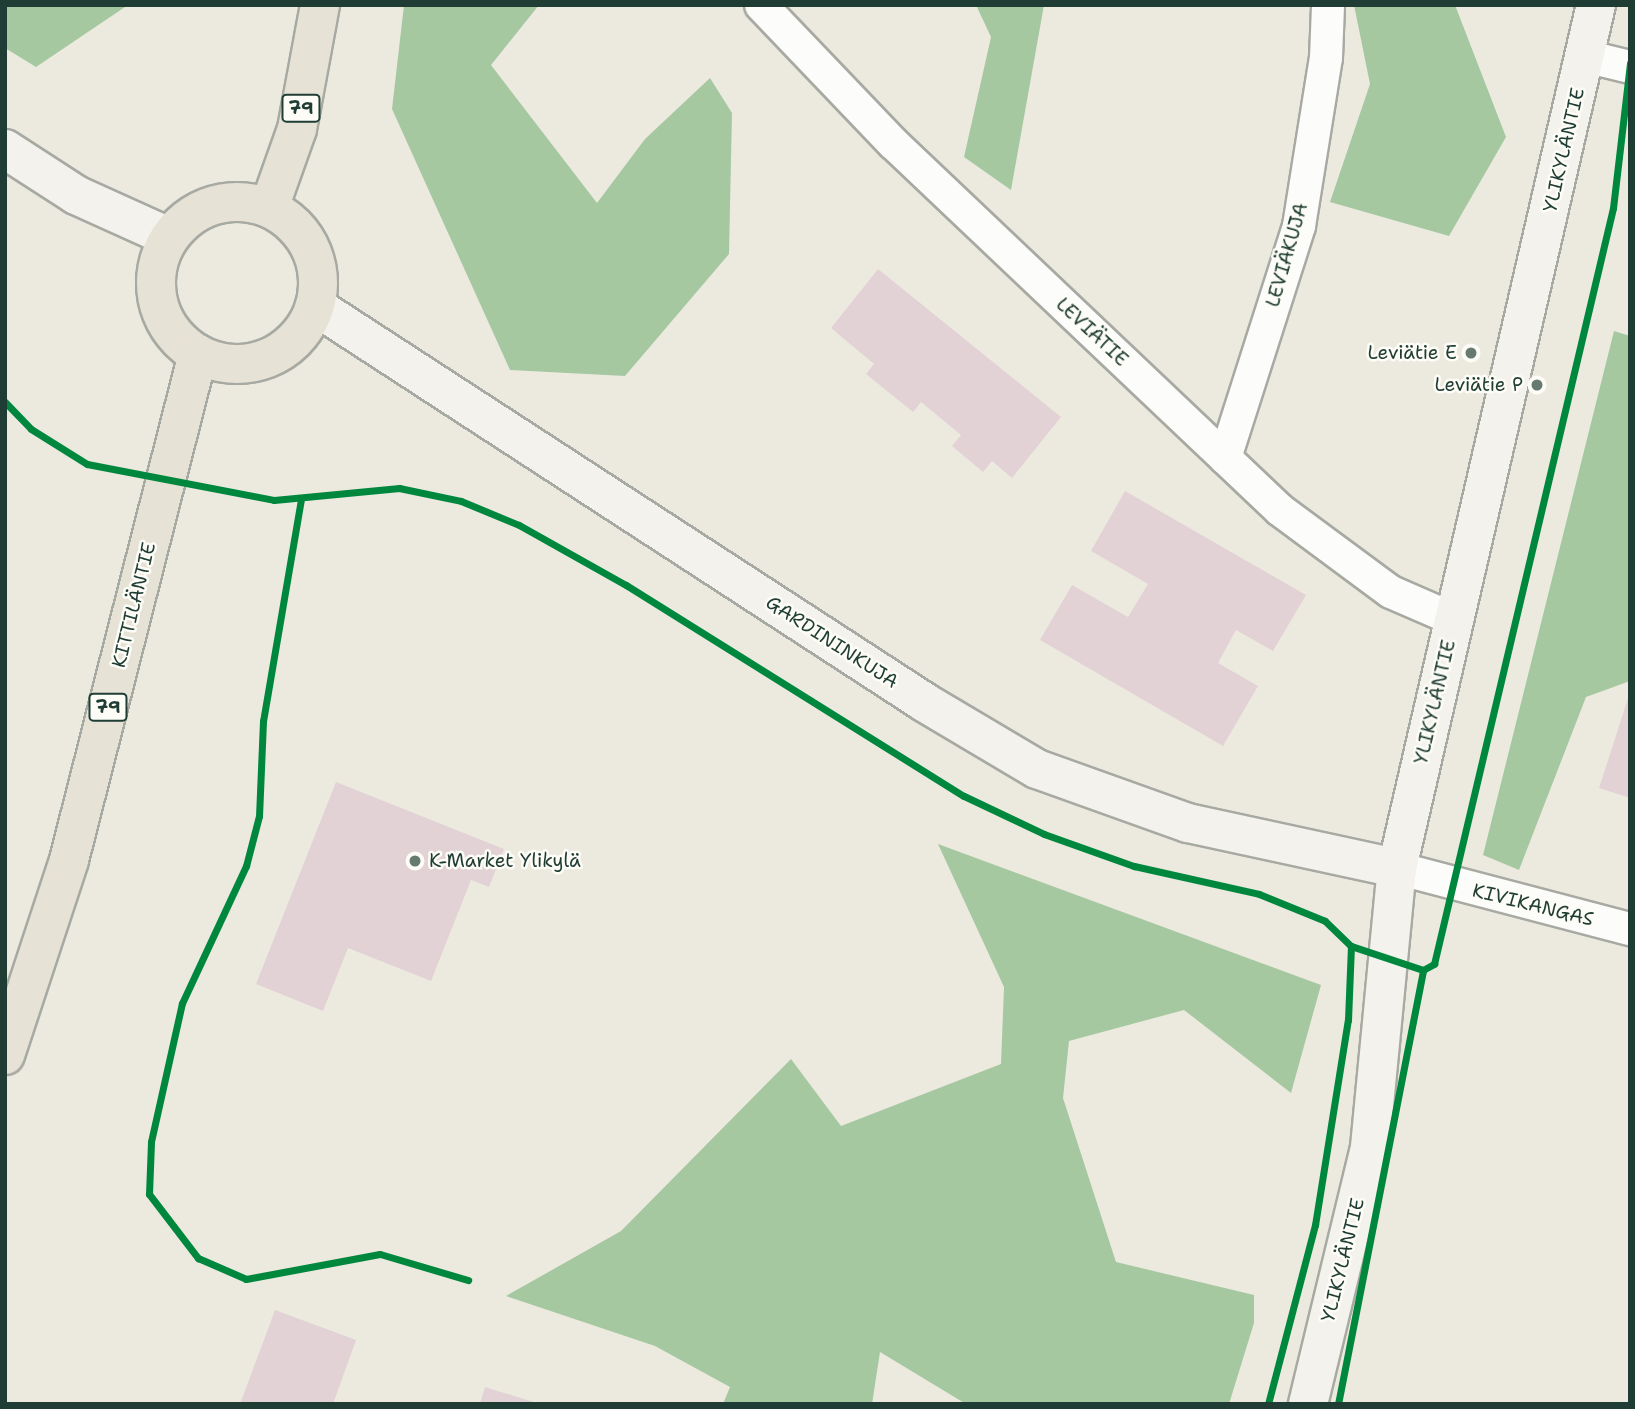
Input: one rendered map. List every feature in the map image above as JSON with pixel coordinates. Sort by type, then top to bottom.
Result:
[{"type":"main road","name":"79","points":[[269,208],[297,128],[320,5]]},
{"type":"main road","name":"YLIKYLÄNTIE","points":[[1308,1404],[1370,1147],[1397,868],[1596,5]]},
{"type":"main road","points":[[5,149],[76,195],[169,237]]},
{"type":"main road","points":[[214,205],[269,208],[289,220],[311,248],[319,283],[315,306],[295,340],[262,361],[236,364],[198,354],[169,327],[158,302],[156,275],[169,237],[214,205]]},
{"type":"main road","name":"GARDININKUJA","points":[[315,306],[924,702],[1037,769],[1188,823],[1397,868]]},
{"type":"main road","name":"KITTILÄNTIE","points":[[5,1055],[69,860],[198,354]]},
{"type":"street","name":"LEVIÄTIE","points":[[761,5],[893,143],[1225,458],[1352,567],[1453,620]]},
{"type":"street","name":"LEVIÄKUJA","points":[[1225,458],[1299,226],[1326,58],[1328,5]]},
{"type":"street","points":[[1585,56],[1630,68]]},
{"type":"street","name":"KIVIKANGAS","points":[[1397,868],[1630,929]]},
{"type":"green space","points":[[5,5],[128,5],[36,67],[5,48]]},
{"type":"green space","points":[[404,5],[539,5],[491,65],[597,203],[645,139],[710,78],[732,113],[729,254],[625,376],[510,370],[392,109]]},
{"type":"green space","points":[[976,5],[1044,5],[1011,190],[964,157],[991,37]]},
{"type":"green space","points":[[1354,5],[1455,5],[1506,137],[1449,236],[1330,202],[1370,84]]},
{"type":"green space","points":[[1614,331],[1630,336],[1630,681],[1586,697],[1519,870],[1483,855]]},
{"type":"green space","points":[[938,844],[1321,985],[1291,1093],[1184,1010],[1069,1041],[1063,1098],[1116,1262],[1254,1295],[1254,1323],[1229,1404],[966,1404],[880,1352],[872,1404],[723,1404],[730,1387],[655,1346],[506,1296],[621,1231],[791,1059],[841,1126],[1001,1064],[1004,987]]},
{"type":"building","points":[[878,269],[1061,417],[1012,478],[992,461],[983,472],[952,446],[961,435],[921,402],[913,412],[866,374],[874,364],[831,328]]},
{"type":"building","points":[[1125,491],[1306,595],[1273,651],[1236,630],[1218,663],[1258,686],[1223,746],[1040,640],[1072,585],[1128,617],[1148,584],[1091,551]]},
{"type":"building","points":[[1630,692],[1630,798],[1599,788]]},
{"type":"building","points":[[336,782],[504,849],[489,887],[471,880],[431,981],[348,948],[323,1011],[256,984]]},
{"type":"building","points":[[275,1310],[356,1340],[333,1404],[240,1404]]},
{"type":"building","points":[[485,1387],[537,1403],[537,1404],[480,1404]]},
{"type":"cycle path","points":[[1338,1404],[1423,970],[1434,964],[1613,208],[1630,63]]},
{"type":"cycle path","points":[[5,402],[31,429],[87,464],[274,500],[399,488],[461,501],[519,525],[626,585],[964,796],[1044,834],[1134,866],[1259,894],[1325,921],[1351,946],[1423,970]]},
{"type":"cycle path","points":[[301,499],[263,721],[259,816],[246,866],[182,1003],[151,1142],[149,1194],[198,1258],[246,1279],[380,1254],[468,1280]]},
{"type":"cycle path","points":[[1268,1404],[1315,1225],[1348,1020],[1351,946]]},
{"type":"place","name":"Leviätie E","points":[[1471,353]]},
{"type":"place","name":"Leviätie P","points":[[1537,385]]},
{"type":"place","name":"K-Market Ylikylä","points":[[415,861]]}]
